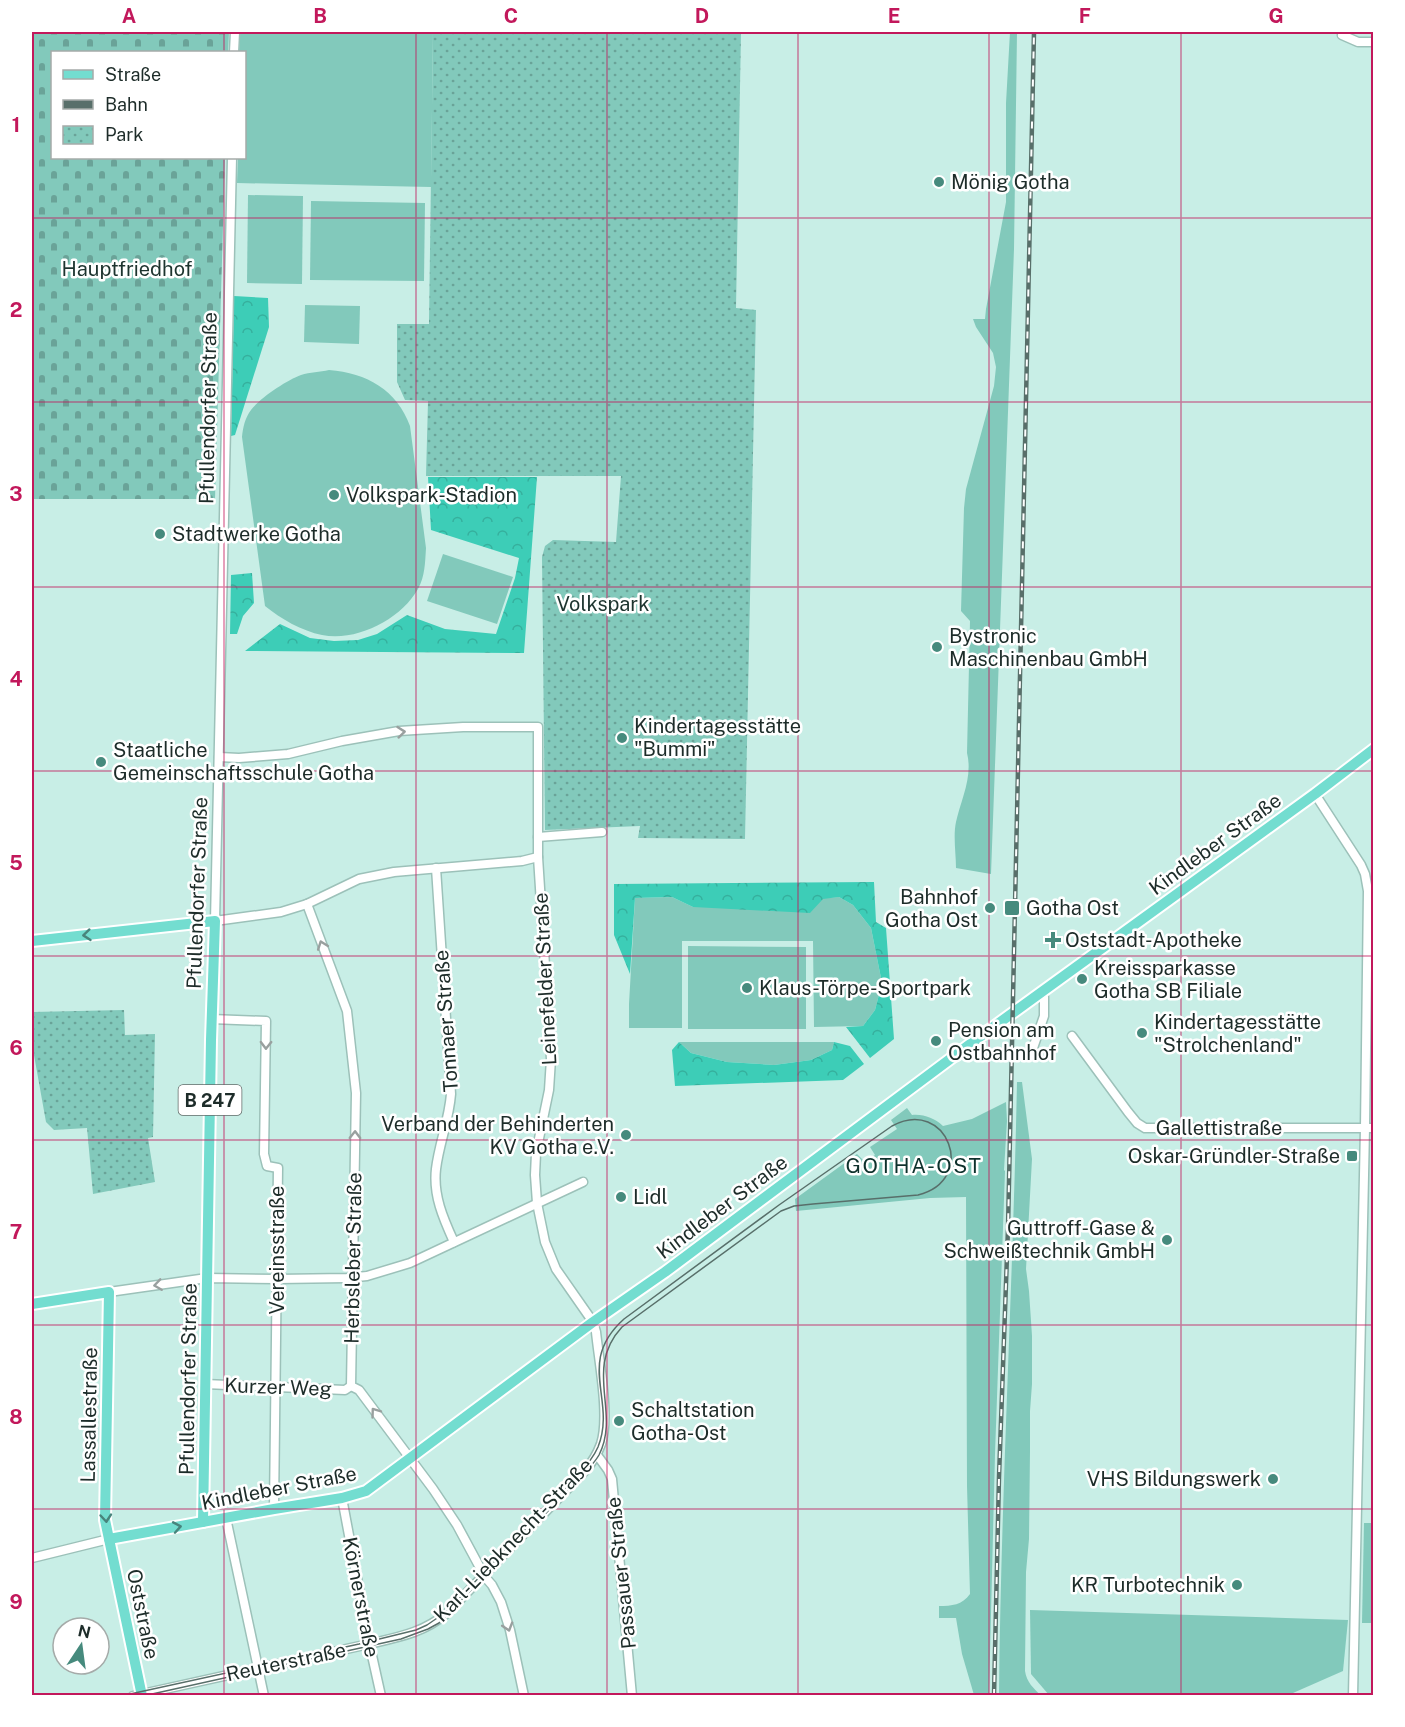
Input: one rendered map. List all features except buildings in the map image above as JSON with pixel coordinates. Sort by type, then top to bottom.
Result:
[{"type":"main road","name":"Kindleber Straße","points":[[109,1539],[342,1498],[366,1491],[981,1036],[1374,749]]},
{"type":"main road","points":[[32,941],[215,921]]},
{"type":"main road","name":"Pfullendorfer Straße","points":[[203,1522],[211,1019],[215,921]]},
{"type":"main road","points":[[32,1304],[109,1292]]},
{"type":"main road","name":"Lassallestraße","points":[[109,1292],[105,1520],[109,1539]]},
{"type":"main road","name":"Oststraße","points":[[109,1539],[139,1695]]},
{"type":"street","points":[[234,51],[235,32]]},
{"type":"street","points":[[1342,35],[1358,42],[1374,42]]},
{"type":"street","name":"Pfullendorfer Straße","points":[[215,921],[232,159]]},
{"type":"street","name":"Leinefelder Straße","points":[[219,757],[239,758],[288,754],[342,741],[399,732],[463,727],[538,727],[538,857],[551,1059],[549,1090],[536,1153],[537,1203],[545,1242],[556,1269],[593,1322]]},
{"type":"street","points":[[1315,794],[1370,884],[1368,898],[1369,1128],[1353,1695]]},
{"type":"street","points":[[538,837],[602,832]]},
{"type":"street","points":[[215,921],[281,912],[307,904],[359,879],[394,872],[522,861],[538,857]]},
{"type":"street","name":"Tonnaer Straße","points":[[436,868],[452,1094],[436,1168],[436,1183],[442,1216],[454,1242]]},
{"type":"street","name":"Herbsleber Straße","points":[[307,904],[347,1011],[356,1093],[351,1386]]},
{"type":"street","points":[[1032,1051],[1044,1016],[1044,997]]},
{"type":"street","name":"Vereinsstraße","points":[[211,1019],[266,1020],[264,1154],[267,1166],[278,1168],[274,1509]]},
{"type":"street","name":"Gallettistraße","points":[[1072,1036],[1128,1112],[1137,1123],[1145,1128],[1369,1128]]},
{"type":"street","points":[[109,1292],[207,1278],[353,1278],[374,1275],[410,1263],[583,1182]]},
{"type":"street","name":"Karl-Liebknecht-Straße","points":[[369,1644],[415,1632],[447,1613],[584,1472],[597,1455],[602,1442],[604,1421],[593,1322]]},
{"type":"street","name":"Kurzer Weg","points":[[205,1384],[345,1390],[351,1386]]},
{"type":"street","points":[[351,1386],[359,1390],[433,1489],[492,1585],[501,1602],[510,1630],[524,1695]]},
{"type":"street","name":"Passauer Straße","points":[[597,1455],[612,1479],[632,1695]]},
{"type":"street","name":"Körnerstraße","points":[[342,1498],[369,1644],[381,1695]]},
{"type":"street","points":[[226,1518],[264,1695]]},
{"type":"street","name":"Kindleber Straße","points":[[32,1558],[109,1539]]},
{"type":"street","name":"Reuterstraße","points":[[139,1695],[369,1644]]},
{"type":"green space","name":"Hauptfriedhof","points":[[32,32],[229,32],[228,51],[51,51],[51,159],[225,159],[215,499],[32,499]]},
{"type":"green space","points":[[240,32],[433,32],[431,187],[237,183],[238,159],[246,159],[246,51],[239,51]]},
{"type":"green space","name":"Volkspark","points":[[433,32],[741,32],[736,308],[756,310],[745,839],[638,838],[640,826],[545,830],[542,557],[545,546],[553,540],[616,542],[621,476],[426,476],[428,401],[405,400],[397,382],[397,324],[429,324]]},
{"type":"green space","points":[[1010,32],[1017,32],[1014,249],[991,874],[956,868],[955,833],[969,771],[967,753],[970,621],[961,611],[964,508],[966,489],[994,386],[996,367],[993,353],[973,319],[985,319],[1006,202],[1006,103]]},
{"type":"green space","points":[[248,195],[303,196],[302,284],[247,283]]},
{"type":"green space","points":[[311,201],[425,203],[424,281],[310,280]]},
{"type":"green space","points":[[234,296],[268,298],[269,327],[235,435],[231,436]]},
{"type":"green space","points":[[305,305],[360,306],[359,344],[304,342]]},
{"type":"green space","name":"Volkspark-Stadion","points":[[329,370],[356,375],[379,386],[389,393],[404,413],[410,426],[426,548],[424,569],[418,589],[401,610],[377,626],[349,635],[335,636],[314,633],[299,627],[265,606],[242,437],[249,413],[267,395],[301,375]]},
{"type":"green space","points":[[428,477],[537,477],[524,653],[245,651],[280,624],[310,638],[334,641],[358,640],[377,634],[407,615],[445,629],[496,634],[515,578],[519,558],[431,530]]},
{"type":"green space","points":[[443,554],[513,577],[497,624],[427,601]]},
{"type":"green space","points":[[252,573],[254,603],[243,616],[237,634],[230,634],[231,575]]},
{"type":"green space","points":[[874,882],[876,922],[886,928],[894,1039],[870,1058],[846,1027],[863,1026],[875,1010],[882,983],[871,928],[853,905],[839,897],[823,899],[810,913],[693,907],[672,897],[635,898],[630,974],[614,935],[614,884]]},
{"type":"green space","points":[[672,897],[693,907],[839,897],[853,905],[871,928],[882,983],[875,1010],[863,1026],[814,1027],[813,941],[682,941],[682,1028],[629,1028],[635,898]]},
{"type":"green space","name":"Klaus-Törpe-Sportpark","points":[[688,946],[806,947],[806,1029],[688,1029]]},
{"type":"green space","points":[[124,1010],[125,1035],[155,1034],[153,1137],[148,1138],[155,1182],[93,1194],[87,1128],[54,1130],[46,1122],[32,1044],[32,1012]]},
{"type":"green space","points":[[679,1042],[834,1042],[832,1050],[811,1060],[774,1065],[727,1062],[691,1053]]},
{"type":"green space","points":[[679,1042],[691,1053],[727,1062],[774,1065],[811,1060],[832,1050],[834,1042],[850,1046],[864,1064],[843,1080],[675,1086],[672,1050]]},
{"type":"green space","points":[[1017,1082],[1022,1082],[1032,1159],[1026,1269],[1032,1336],[1032,1384],[1025,1671],[1029,1682],[1041,1696],[999,1695]]},
{"type":"green space","points":[[1006,1102],[989,1695],[974,1695],[962,1654],[956,1618],[939,1618],[939,1606],[964,1601],[970,1594],[967,1486],[966,1197],[930,1198],[796,1211],[795,1199],[857,1154],[865,1162],[875,1155],[870,1147],[897,1129],[891,1120],[907,1108],[912,1115],[929,1117],[943,1126],[972,1119]]},
{"type":"green space","points":[[1364,1523],[1373,1523],[1373,1623],[1362,1623]]},
{"type":"green space","points":[[1030,1610],[1348,1620],[1343,1671],[1293,1693],[1277,1695],[1049,1695],[1031,1674]]},
{"type":"tram line","points":[[121,1696],[416,1630],[446,1612],[571,1483],[594,1455],[603,1430],[599,1366],[602,1351],[610,1335],[624,1319],[779,1205],[892,1126],[911,1120],[928,1122],[940,1131],[948,1144],[951,1159],[947,1174],[937,1186],[918,1195],[794,1206],[781,1211],[622,1327],[611,1343],[605,1359],[603,1375],[606,1423],[605,1439],[599,1455],[584,1474],[439,1623],[401,1639],[143,1696]]},
{"type":"railway","points":[[994,1696],[1008,1228],[1034,32]]},
{"type":"place","name":"Mönig Gotha","points":[[939,182]]},
{"type":"place","name":"Volkspark-Stadion","points":[[334,495]]},
{"type":"place","name":"Stadtwerke Gotha","points":[[160,534]]},
{"type":"place","name":"Bystronic Maschinenbau GmbH","points":[[937,647]]},
{"type":"place","name":"Kindertagesstätte \"Bummi\"","points":[[622,738]]},
{"type":"place","name":"Staatliche Gemeinschaftsschule Gotha","points":[[101,762]]},
{"type":"place","name":"Bahnhof Gotha Ost","points":[[990,908]]},
{"type":"place","name":"Gotha Ost","points":[[1012,908]]},
{"type":"place","name":"Oststadt-Apotheke","points":[[1053,940]]},
{"type":"place","name":"Kreissparkasse Gotha SB Filiale","points":[[1082,979]]},
{"type":"place","name":"Klaus-Törpe-Sportpark","points":[[747,988]]},
{"type":"place","name":"Kindertagesstätte \"Strolchenland\"","points":[[1142,1033]]},
{"type":"place","name":"Pension am Ostbahnhof","points":[[936,1041]]},
{"type":"place","name":"Verband der Behinderten KV Gotha e.V.","points":[[626,1135]]},
{"type":"place","name":"Oskar-Gründler-Straße","points":[[1352,1156]]},
{"type":"place","name":"Lidl","points":[[621,1197]]},
{"type":"place","name":"Guttroff-Gase & Schweißtechnik GmbH","points":[[1167,1240]]},
{"type":"place","name":"Schaltstation Gotha-Ost","points":[[619,1421]]},
{"type":"place","name":"VHS Bildungswerk","points":[[1273,1479]]},
{"type":"place","name":"KR Turbotechnik","points":[[1237,1585]]},
{"type":"district","name":"GOTHA-OST","points":[[914,1165]]}]
